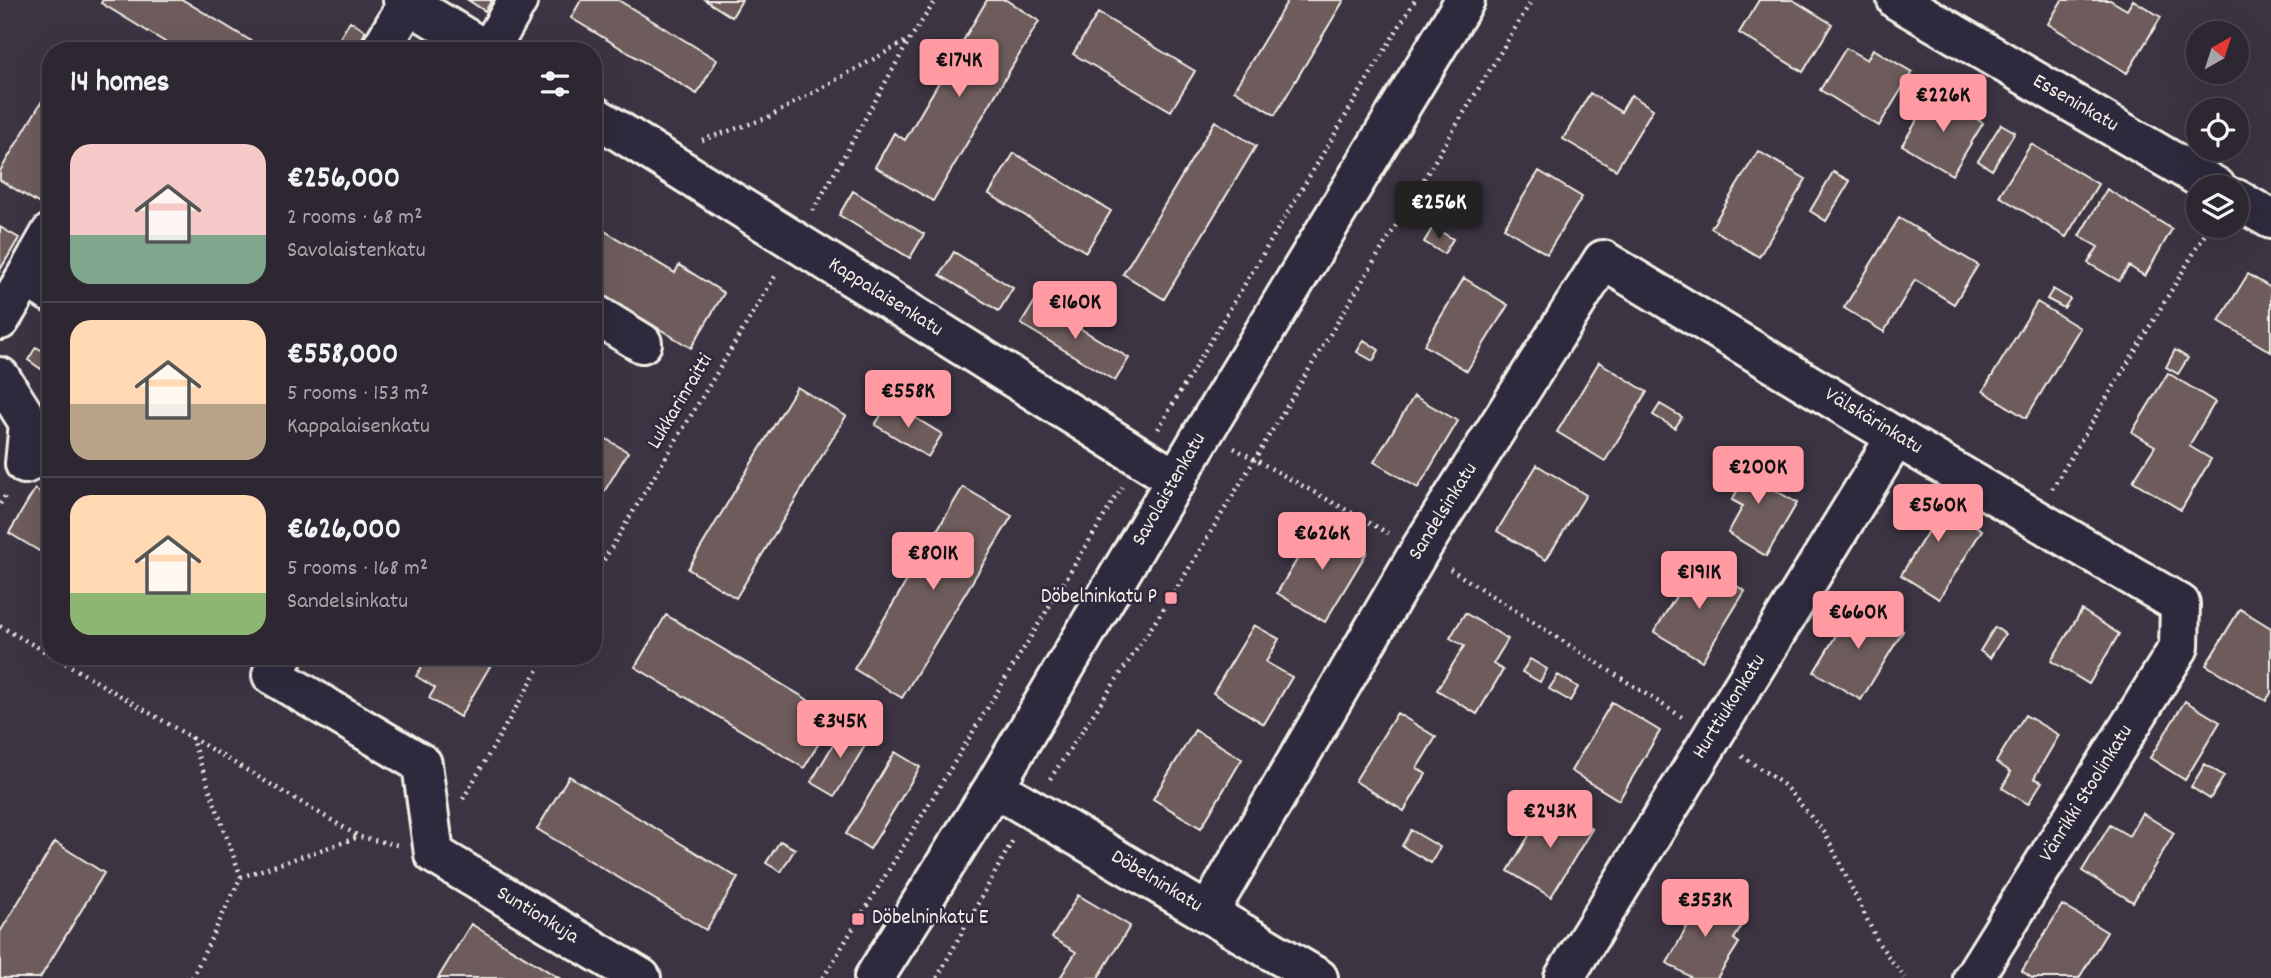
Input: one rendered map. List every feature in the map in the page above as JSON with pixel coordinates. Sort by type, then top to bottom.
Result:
[{"type":"street","points":[[493,42],[518,0]]},
{"type":"street","name":"Savolaistenkatu","points":[[874,978],[994,787],[1465,0]]},
{"type":"street","name":"Esseninkatu","points":[[1897,0],[2196,175]]},
{"type":"street","points":[[388,42],[421,5],[475,42]]},
{"type":"street","name":"Kappalaisenkatu","points":[[602,120],[1177,480]]},
{"type":"street","points":[[2249,206],[2271,219]]},
{"type":"street","name":"Välskärinkatu","points":[[1603,260],[2180,604]]},
{"type":"street","name":"Sandelsinkatu","points":[[1208,913],[1420,550],[1603,260]]},
{"type":"street","points":[[0,320],[38,285]]},
{"type":"street","points":[[602,319],[642,343]]},
{"type":"street","points":[[0,377],[35,442]]},
{"type":"street","name":"Hurttiukonkatu","points":[[1564,978],[1896,437]]},
{"type":"street","name":"Vänrikki Stoolinkatu","points":[[1973,978],[2179,647],[2180,604]]},
{"type":"street","points":[[278,665],[272,674],[422,764],[434,854]]},
{"type":"street","name":"Döbelninkatu","points":[[994,787],[1318,978]]},
{"type":"street","name":"Suntionkuja","points":[[434,854],[641,978]]},
{"type":"path","name":"Lukkarinraitti","points":[[602,563],[795,242],[910,39],[936,0]]},
{"type":"path","points":[[937,978],[1030,808],[1171,598],[1532,0]]},
{"type":"path","points":[[658,154],[767,118],[910,39]]},
{"type":"path","points":[[2035,519],[2203,238]]},
{"type":"path","points":[[1254,460],[1420,550],[1712,736],[1784,785],[1825,833],[1879,944],[1905,978]]},
{"type":"path","points":[[0,625],[42,650]]},
{"type":"path","points":[[67,665],[360,836],[434,854]]},
{"type":"path","points":[[460,804],[541,665]]},
{"type":"path","points":[[191,737],[241,877]]},
{"type":"path","points":[[192,978],[241,877],[360,836]]},
{"type":"building","points":[[103,0],[183,0],[253,42],[165,42],[101,3]]},
{"type":"building","points":[[468,0],[492,0],[485,11]]},
{"type":"building","points":[[581,0],[618,0],[717,60],[697,94],[571,18]]},
{"type":"building","points":[[705,0],[742,0],[732,17]]},
{"type":"building","points":[[987,0],[1006,0],[1039,21],[933,201],[875,167],[894,133],[905,140]]},
{"type":"building","points":[[1288,0],[1344,0],[1275,115],[1234,90]]},
{"type":"building","points":[[1759,0],[1793,0],[1832,24],[1803,72],[1739,33]]},
{"type":"building","points":[[2062,0],[2110,0],[2127,10],[2133,0],[2161,17],[2127,73],[2048,24]]},
{"type":"building","points":[[1098,13],[1195,71],[1171,111],[1073,54]]},
{"type":"building","points":[[350,21],[366,31],[360,42],[338,42]]},
{"type":"building","points":[[1846,48],[1867,60],[1873,49],[1912,72],[1879,126],[1820,90]]},
{"type":"building","points":[[1590,93],[1621,112],[1631,95],[1653,109],[1616,170],[1563,139]]},
{"type":"building","points":[[1934,93],[1983,123],[1952,175],[1902,145]]},
{"type":"building","points":[[42,101],[40,204],[0,180],[0,171]]},
{"type":"building","points":[[1215,121],[1256,146],[1164,299],[1123,274]]},
{"type":"building","points":[[2001,124],[2015,132],[1992,170],[1978,161]]},
{"type":"building","points":[[2031,144],[2098,184],[2066,237],[1999,196]]},
{"type":"building","points":[[1758,151],[1806,179],[1759,257],[1711,228]]},
{"type":"building","points":[[1014,153],[1111,211],[1086,252],[989,194]]},
{"type":"building","points":[[1539,171],[1582,197],[1547,254],[1504,228]]},
{"type":"building","points":[[1833,172],[1850,181],[1826,221],[1810,211]]},
{"type":"building","points":[[2107,189],[2172,229],[2145,276],[2129,266],[2119,281],[2088,263],[2098,247],[2079,236]]},
{"type":"building","points":[[853,191],[924,234],[910,258],[839,215]]},
{"type":"building","points":[[1899,218],[1978,265],[1954,304],[1915,280],[1884,332],[1844,308]]},
{"type":"building","points":[[0,227],[19,238],[0,270]]},
{"type":"building","points":[[1433,227],[1453,239],[1444,254],[1424,242]]},
{"type":"building","points":[[602,229],[675,273],[679,265],[724,293],[691,348],[602,294]]},
{"type":"building","points":[[954,252],[1013,288],[999,311],[940,275]]},
{"type":"building","points":[[2248,274],[2271,288],[2271,352],[2219,321]]},
{"type":"building","points":[[1464,278],[1508,305],[1467,371],[1424,345]]},
{"type":"building","points":[[2053,289],[2070,299],[2064,308],[2047,299]]},
{"type":"building","points":[[1035,301],[1129,358],[1115,381],[1021,324]]},
{"type":"building","points":[[2037,302],[2080,328],[2026,418],[1983,391]]},
{"type":"building","points":[[1364,340],[1379,350],[1373,361],[1357,352]]},
{"type":"building","points":[[36,347],[42,350],[41,369],[28,360]]},
{"type":"building","points":[[2175,350],[2188,358],[2178,374],[2166,367]]},
{"type":"building","points":[[1599,362],[1647,392],[1605,461],[1557,432]]},
{"type":"building","points":[[2168,373],[2215,402],[2189,446],[2211,459],[2181,510],[2133,481],[2155,446],[2132,432]]},
{"type":"building","points":[[797,387],[846,416],[736,598],[688,569]]},
{"type":"building","points":[[1414,396],[1458,421],[1418,488],[1374,462]]},
{"type":"building","points":[[889,402],[942,434],[928,457],[875,425]]},
{"type":"building","points":[[1660,404],[1682,417],[1675,428],[1653,415]]},
{"type":"building","points":[[602,436],[628,452],[602,495]]},
{"type":"building","points":[[1746,453],[1773,468],[1763,483],[1797,503],[1766,556],[1728,533],[1743,506],[1732,500],[1737,491],[1727,485]]},
{"type":"building","points":[[1537,465],[1586,495],[1546,560],[1497,531]]},
{"type":"building","points":[[963,487],[1012,516],[902,698],[854,669]]},
{"type":"building","points":[[35,489],[42,493],[42,553],[9,533]]},
{"type":"building","points":[[1916,489],[1982,530],[1939,599],[1901,575],[1930,528],[1902,511]]},
{"type":"building","points":[[1319,523],[1367,552],[1325,622],[1277,593]]},
{"type":"building","points":[[1697,562],[1745,591],[1702,661],[1654,632]]},
{"type":"building","points":[[1856,602],[1903,631],[1861,700],[1814,672]]},
{"type":"building","points":[[2240,609],[2271,628],[2271,693],[2266,701],[2206,665]]},
{"type":"building","points":[[2082,610],[2119,634],[2089,684],[2051,661]]},
{"type":"building","points":[[1465,613],[1508,639],[1493,664],[1503,670],[1477,714],[1437,690],[1464,646],[1450,638]]},
{"type":"building","points":[[666,615],[835,716],[804,768],[635,667]]},
{"type":"building","points":[[1254,625],[1279,639],[1266,662],[1292,677],[1264,724],[1213,693]]},
{"type":"building","points":[[1995,627],[2005,634],[1990,658],[1980,651]]},
{"type":"building","points":[[1530,659],[1547,669],[1540,682],[1522,672]]},
{"type":"building","points":[[423,665],[491,665],[460,717],[429,698],[435,688],[416,676]]},
{"type":"building","points":[[1558,675],[1578,687],[1570,701],[1549,689]]},
{"type":"building","points":[[2185,701],[2220,722],[2185,780],[2150,758]]},
{"type":"building","points":[[1612,702],[1660,731],[1619,800],[1571,771]]},
{"type":"building","points":[[1397,713],[1436,737],[1417,768],[1426,774],[1404,811],[1355,781]]},
{"type":"building","points":[[2025,715],[2059,735],[2034,778],[2042,782],[2028,804],[2002,788],[2011,772],[1996,762]]},
{"type":"building","points":[[846,723],[870,737],[835,796],[811,782]]},
{"type":"building","points":[[1195,730],[1242,759],[1201,828],[1153,799]]},
{"type":"building","points":[[895,752],[920,767],[870,849],[846,834]]},
{"type":"building","points":[[2205,764],[2224,776],[2210,799],[2191,787]]},
{"type":"building","points":[[569,776],[738,878],[706,930],[537,829]]},
{"type":"building","points":[[1549,802],[1592,829],[1551,897],[1508,871]]},
{"type":"building","points":[[2142,813],[2174,833],[2133,902],[2082,871],[2110,825],[2129,836]]},
{"type":"building","points":[[1411,830],[1440,847],[1431,863],[1402,846]]},
{"type":"building","points":[[780,841],[795,849],[781,872],[766,863]]},
{"type":"building","points":[[55,842],[104,873],[40,978],[0,978],[0,932]]},
{"type":"building","points":[[1688,889],[1744,922],[1734,939],[1739,943],[1717,978],[1692,978],[1667,963],[1693,916],[1677,907]]},
{"type":"building","points":[[1078,895],[1130,926],[1098,978],[1060,978],[1076,952],[1052,938]]},
{"type":"building","points":[[2062,905],[2107,932],[2079,978],[2032,978],[2022,971]]},
{"type":"building","points":[[471,924],[559,978],[438,978]]},
{"type":"place","name":"Döbelninkatu P","points":[[1171,598]]},
{"type":"place","name":"Döbelninkatu E","points":[[858,919]]}]
